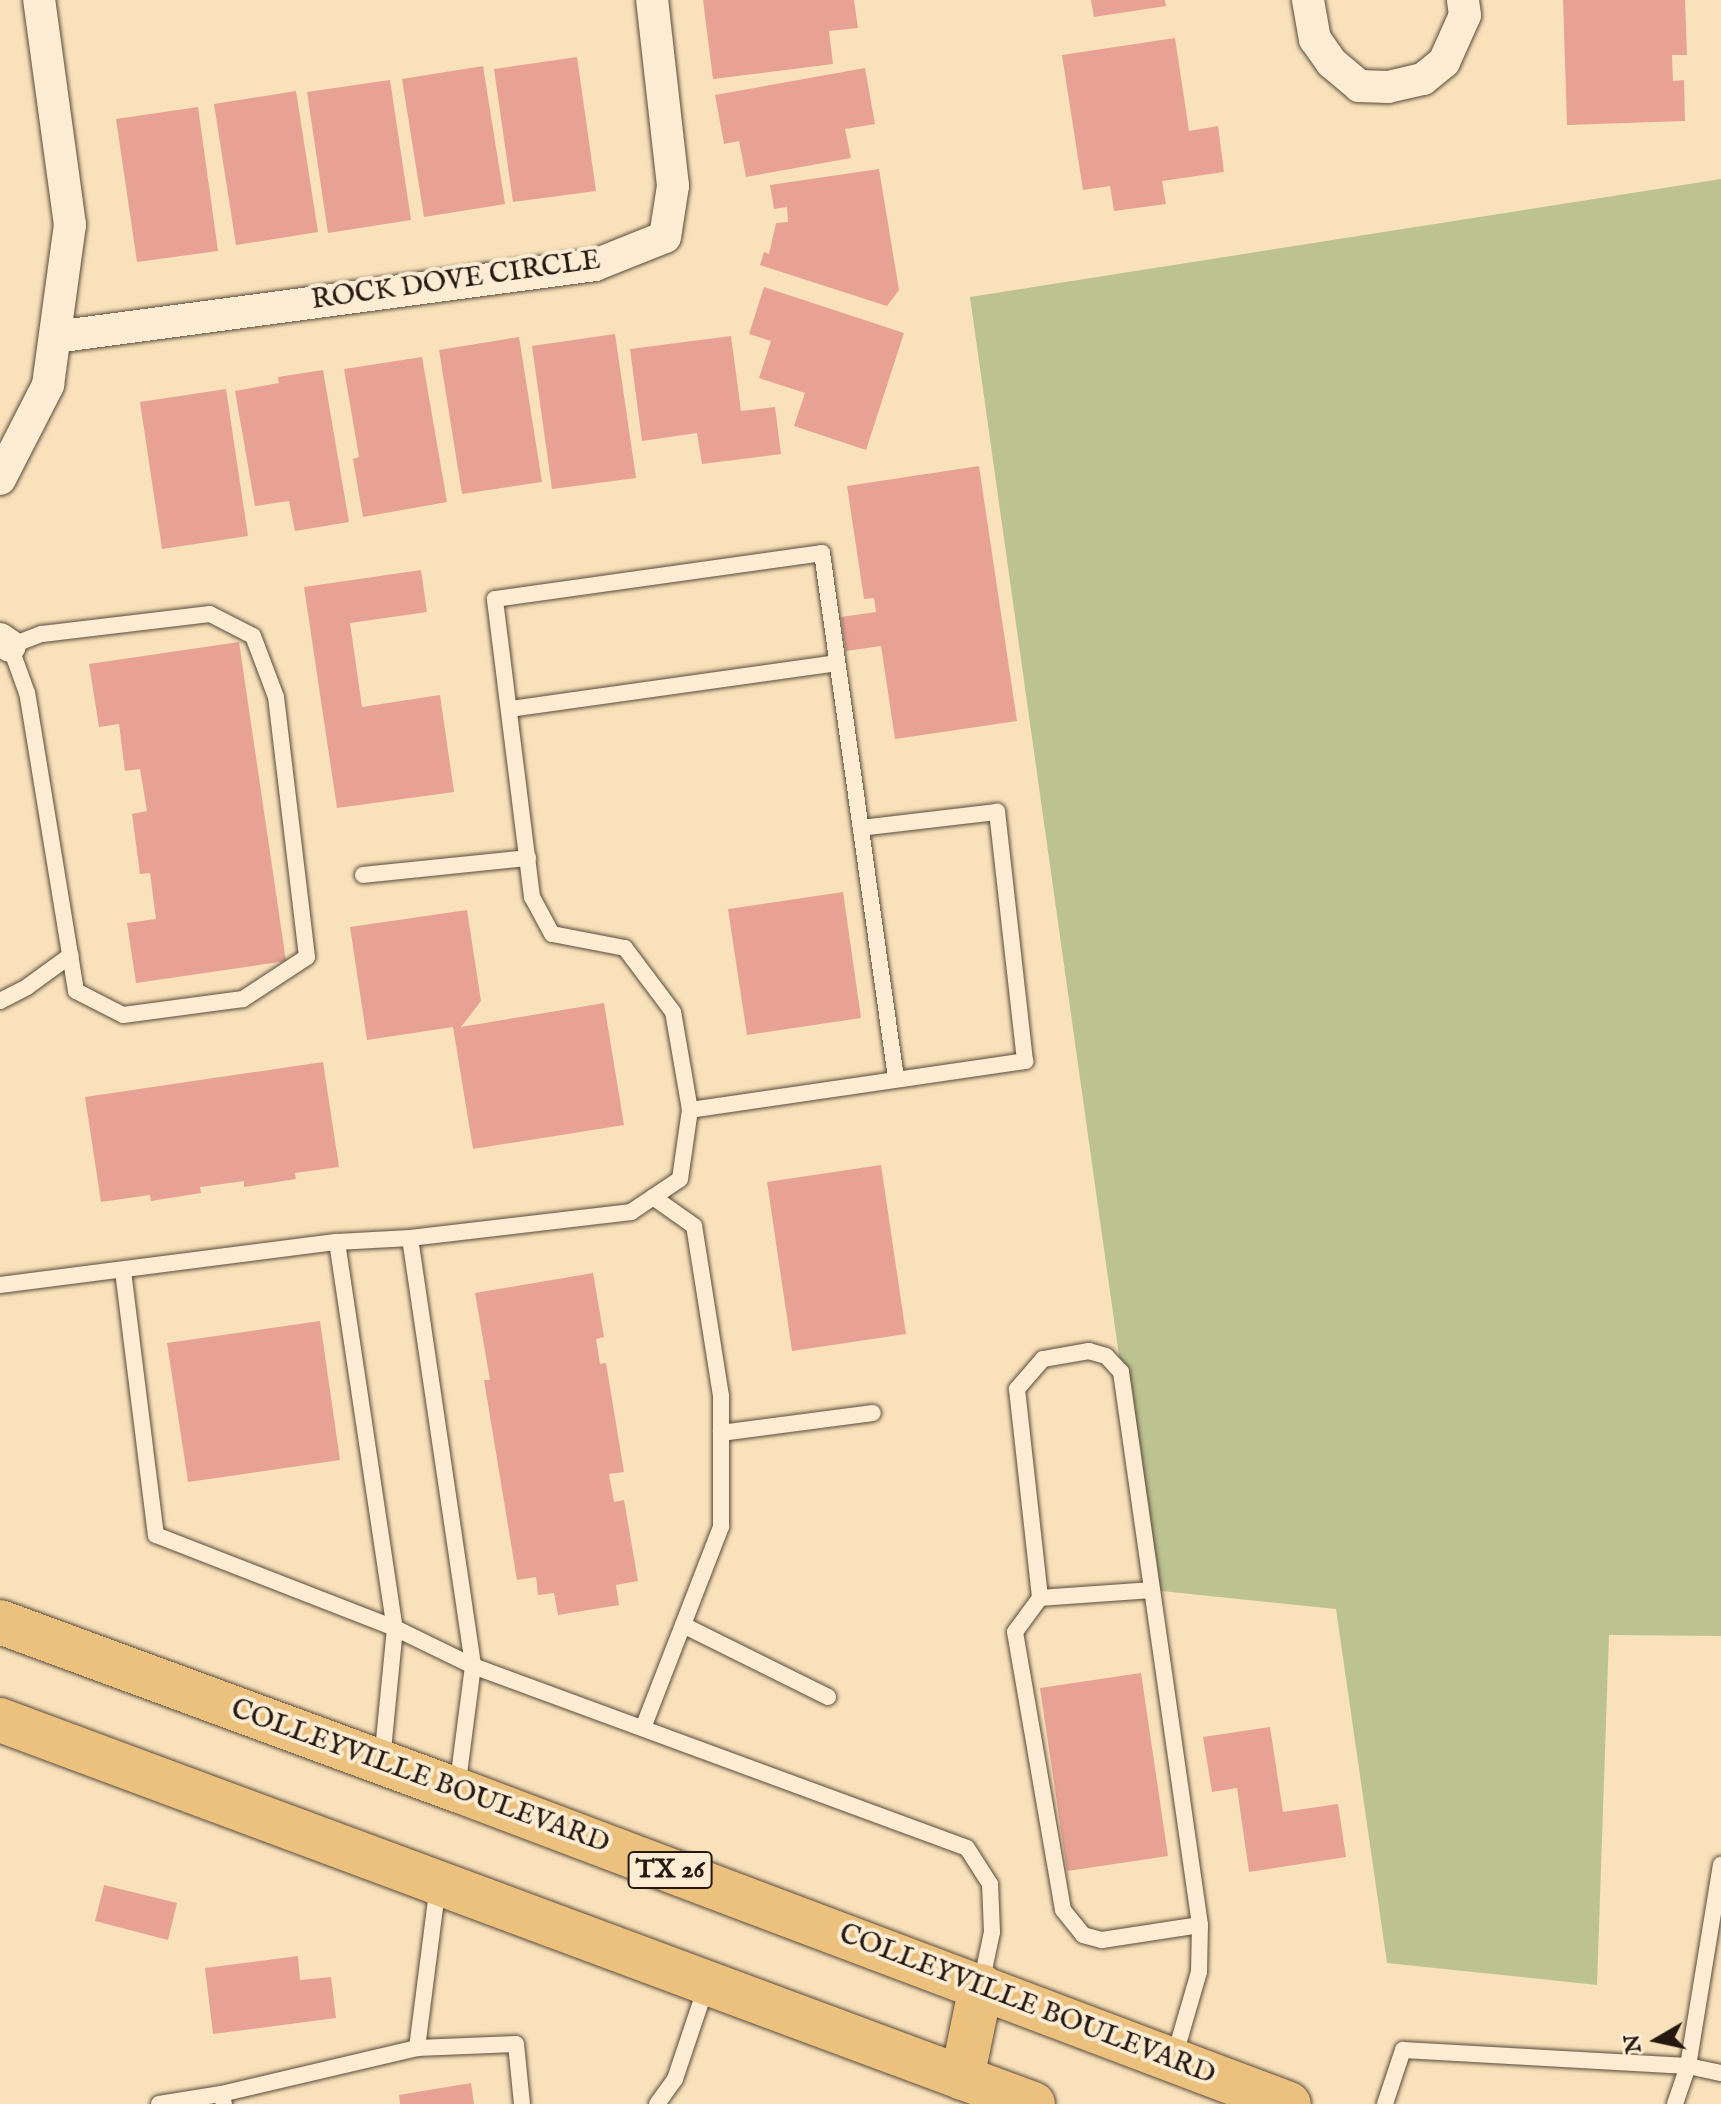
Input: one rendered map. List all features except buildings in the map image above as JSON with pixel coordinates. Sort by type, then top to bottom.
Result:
[{"type":"main road","name":"COLLEYVILLE BOULEVARD","points":[[0,1622],[457,1790],[1289,2104]]},
{"type":"main road","points":[[0,1720],[708,1982],[960,2084],[1033,2104]]},
{"type":"main road","points":[[960,2084],[981,1986]]},
{"type":"street","points":[[0,479],[48,385],[70,225],[39,0]]},
{"type":"street","name":"ROCK DOVE CIRCLE","points":[[55,337],[595,265],[665,237],[673,186],[652,0]]},
{"type":"street","points":[[1308,0],[1315,39],[1332,63],[1359,86],[1388,87],[1423,79],[1444,62],[1465,15],[1463,0]]},
{"type":"lane","points":[[0,1285],[337,1242],[410,1238],[631,1212],[680,1179],[690,1110],[673,1012],[625,948],[552,934],[532,897],[495,599],[822,553],[896,1078]]},
{"type":"lane","points":[[210,614],[253,636],[276,697],[307,957],[243,999],[123,1015],[76,991],[27,693],[5,643],[42,634],[210,614]]},
{"type":"lane","points":[[510,709],[837,663]]},
{"type":"lane","points":[[690,1110],[1025,1061],[997,812],[861,828]]},
{"type":"lane","points":[[363,875],[528,858]]},
{"type":"lane","points":[[0,1001],[27,987],[71,955]]},
{"type":"lane","points":[[643,1728],[721,1527],[721,1396],[694,1226],[653,1197]]},
{"type":"lane","points":[[410,1238],[473,1666],[457,1790]]},
{"type":"lane","points":[[337,1242],[395,1628],[382,1763]]},
{"type":"lane","points":[[123,1271],[156,1535],[395,1628],[473,1666],[967,1848],[990,1884],[992,1932],[981,1986]]},
{"type":"lane","points":[[1173,2060],[1199,1972],[1200,1925],[1121,1372],[1106,1356],[1089,1351],[1043,1359],[1017,1389],[1040,1598],[1015,1632],[1063,1910],[1083,1935],[1102,1940],[1200,1925]]},
{"type":"lane","points":[[721,1433],[873,1413]]},
{"type":"lane","points":[[1040,1598],[1152,1590]]},
{"type":"lane","points":[[683,1625],[828,1697]]},
{"type":"lane","points":[[1675,2104],[1688,2066],[1721,1865]]},
{"type":"lane","points":[[417,2048],[438,1884]]},
{"type":"lane","points":[[657,2104],[675,2079],[708,1982]]},
{"type":"lane","points":[[159,2104],[223,2099],[417,2048],[516,2044],[522,2104]]},
{"type":"lane","points":[[1385,2104],[1403,2050],[1688,2066],[1721,2073]]},
{"type":"green space","points":[[1721,179],[1721,1636],[1609,1635],[1597,1985],[1387,1963],[1336,1609],[1152,1590],[970,297]]}]
